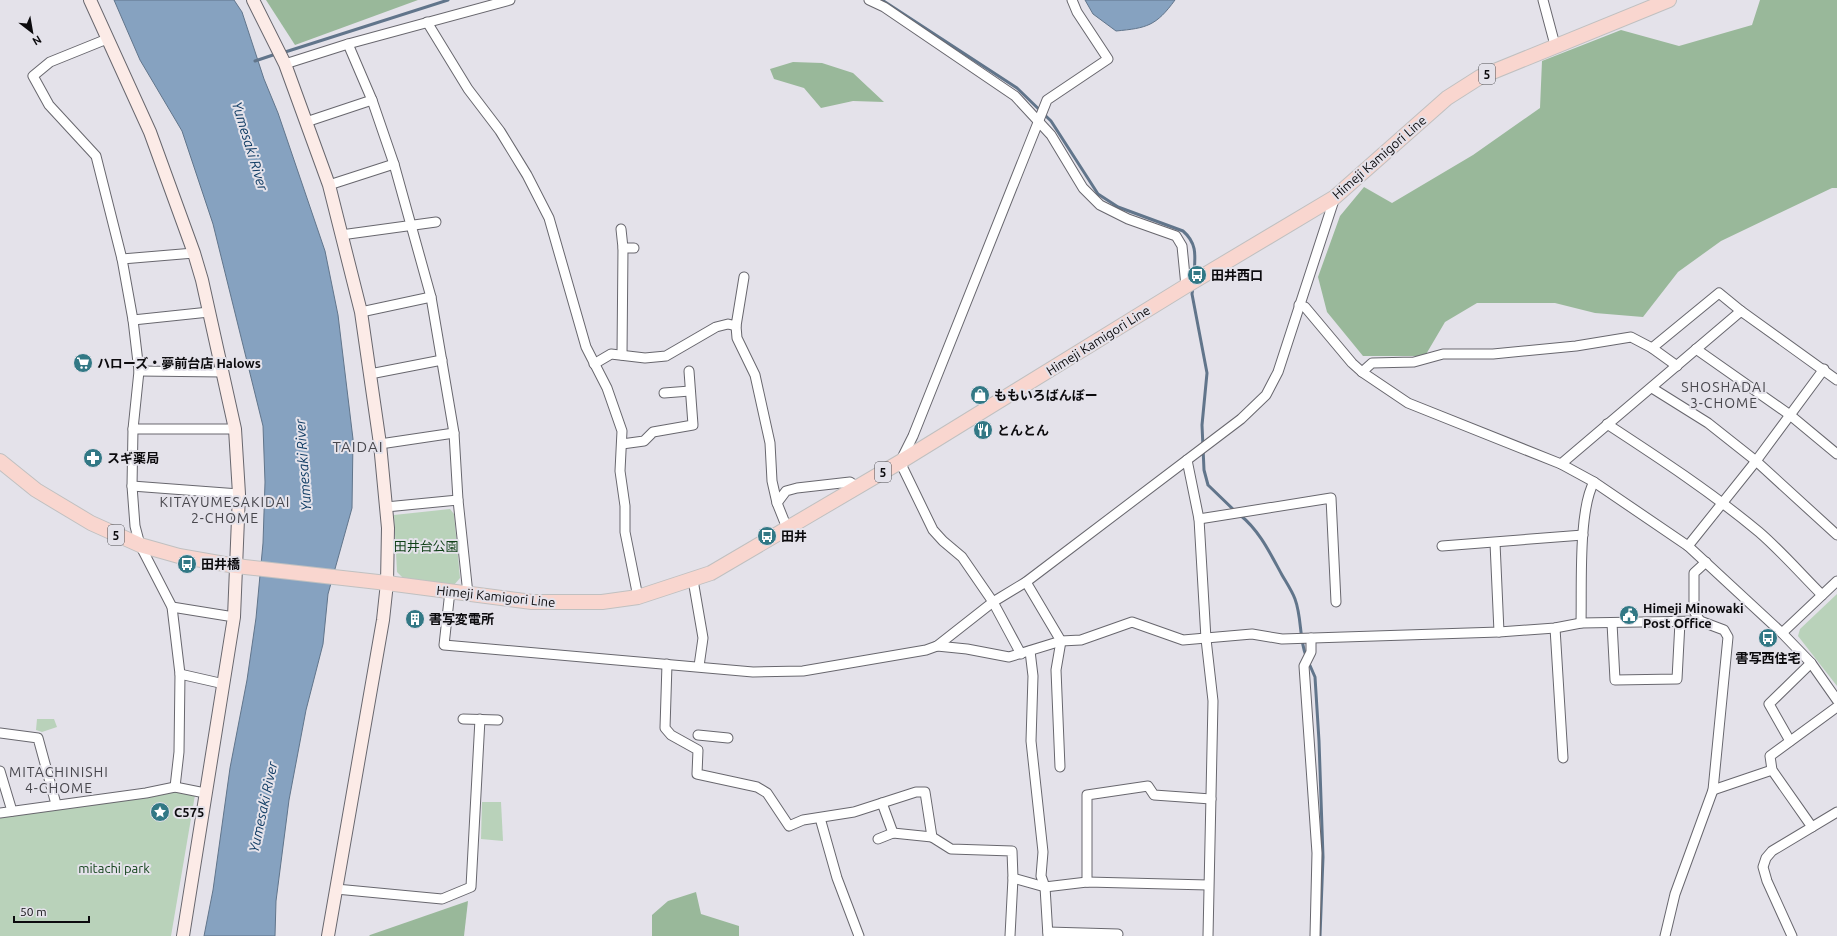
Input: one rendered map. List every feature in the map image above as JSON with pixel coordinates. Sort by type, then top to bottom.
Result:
[{"type":"main road","name":"Himeji Kamigori Line","points":[[0,461],[36,490],[91,523],[140,545],[179,556],[243,566],[532,602],[573,604],[638,597],[711,573],[857,488],[1335,196],[1447,98],[1480,78],[1555,45],[1669,0]]},
{"type":"street","points":[[90,0],[150,132],[194,253],[202,280],[234,428],[243,566],[183,936]]},
{"type":"street","points":[[253,0],[285,64],[329,185],[361,312],[380,444],[388,528],[387,583],[375,674],[357,765],[328,936]]},
{"type":"street","points":[[285,64],[348,44],[510,0]]},
{"type":"street","points":[[869,0],[884,7],[1015,96],[1051,135],[1083,188],[1100,205],[1128,219],[1176,236],[1182,246],[1186,286]]},
{"type":"street","points":[[1021,654],[993,602],[962,557],[943,541],[933,530],[900,462],[916,429],[1047,100],[1108,59],[1077,12],[1072,0]]},
{"type":"street","points":[[1543,0],[1555,45]]},
{"type":"street","points":[[427,22],[468,89],[500,131],[544,206],[586,347],[607,388],[622,431],[620,470],[625,506],[624,532],[638,597]]},
{"type":"street","points":[[107,39],[50,62],[33,76],[49,105],[96,156],[122,259],[139,371],[133,429],[132,486],[135,526],[140,545],[172,608],[180,674],[179,752],[175,787]]},
{"type":"street","points":[[348,44],[372,100],[394,164],[431,297],[454,433],[458,500],[468,594]]},
{"type":"street","points":[[306,122],[372,100]]},
{"type":"street","points":[[329,185],[394,164]]},
{"type":"street","points":[[450,591],[444,645],[699,666],[753,672],[803,671],[926,650],[937,646],[993,602],[1026,582],[1241,419],[1266,395],[1278,372],[1335,196]]},
{"type":"street","points":[[341,234],[436,222]]},
{"type":"street","points":[[621,230],[623,248],[622,355]]},
{"type":"street","points":[[623,248],[634,248]]},
{"type":"street","points":[[122,259],[194,253]]},
{"type":"street","points":[[744,277],[736,326],[737,338],[755,374],[770,443],[772,481],[777,503],[787,528]]},
{"type":"street","points":[[1652,348],[1719,293],[1741,311],[1824,369],[1837,380]]},
{"type":"street","points":[[361,312],[431,297]]},
{"type":"street","points":[[1299,305],[1305,307],[1352,363],[1362,372],[1408,403],[1561,464],[1594,482],[1688,546],[1782,633],[1811,663],[1837,700]]},
{"type":"street","points":[[1561,464],[1741,311]]},
{"type":"street","points":[[132,320],[209,312]]},
{"type":"street","points":[[594,364],[611,354],[645,358],[666,356],[716,327],[728,324],[736,326]]},
{"type":"street","points":[[1362,372],[1372,363],[1414,362],[1443,354],[1493,354],[1576,346],[1631,337],[1652,348],[1676,366]]},
{"type":"street","points":[[1696,349],[1790,415],[1837,454]]},
{"type":"street","points":[[370,374],[442,360]]},
{"type":"street","points":[[1688,546],[1756,461],[1824,369]]},
{"type":"street","points":[[139,371],[223,372]]},
{"type":"street","points":[[622,444],[644,441],[653,432],[692,425],[689,371]]},
{"type":"street","points":[[1652,388],[1708,423],[1756,461],[1837,535]]},
{"type":"street","points":[[664,393],[690,391]]},
{"type":"street","points":[[1607,424],[1672,466],[1723,503],[1760,534],[1822,595]]},
{"type":"street","points":[[133,429],[234,428]]},
{"type":"street","points":[[380,444],[454,433]]},
{"type":"street","points":[[1187,460],[1199,519],[1206,639],[1212,701],[1208,936]]},
{"type":"street","points":[[777,503],[786,491],[796,488],[850,482],[857,488]]},
{"type":"street","points":[[1581,624],[1583,535],[1590,489],[1594,482]]},
{"type":"street","points":[[132,486],[239,494]]},
{"type":"street","points":[[1199,519],[1331,498],[1336,602]]},
{"type":"street","points":[[386,507],[458,500]]},
{"type":"street","points":[[1442,546],[1583,535]]},
{"type":"street","points":[[1495,543],[1499,632]]},
{"type":"street","points":[[1700,621],[1694,611],[1694,573],[1706,562]]},
{"type":"street","points":[[693,580],[702,638],[699,666]]},
{"type":"street","points":[[1782,633],[1837,581]]},
{"type":"street","points":[[1026,582],[1061,641],[1056,670],[1060,767]]},
{"type":"street","points":[[172,608],[234,617]]},
{"type":"street","points":[[937,646],[967,649],[1009,657],[1061,641],[1081,640],[1132,622],[1182,640],[1252,634],[1282,639],[1499,632],[1555,628],[1581,624],[1700,621],[1724,630],[1728,637],[1713,790],[1675,894],[1665,936]]},
{"type":"street","points":[[1612,623],[1615,680],[1676,679],[1680,622]]},
{"type":"street","points":[[1555,628],[1563,758]]},
{"type":"street","points":[[1311,638],[1311,652],[1304,666],[1317,853],[1316,936]]},
{"type":"street","points":[[1030,651],[1033,676],[1031,741],[1043,852],[1040,876],[1045,887],[1048,934],[1118,934]]},
{"type":"street","points":[[1790,741],[1769,704],[1811,663]]},
{"type":"street","points":[[667,664],[665,728],[671,735],[698,750],[697,774],[757,787],[766,793],[789,826],[803,820],[854,812],[916,792],[925,792],[932,837]]},
{"type":"street","points":[[180,674],[224,684]]},
{"type":"street","points":[[1812,827],[1772,770],[1770,756],[1837,707]]},
{"type":"street","points":[[463,719],[498,720]]},
{"type":"street","points":[[336,889],[442,899],[471,887],[480,719]]},
{"type":"street","points":[[0,734],[38,738],[56,804]]},
{"type":"street","points":[[698,735],[728,738]]},
{"type":"street","points":[[1713,790],[1772,770]]},
{"type":"street","points":[[0,771],[12,811]]},
{"type":"street","points":[[1087,882],[1087,795],[1148,786],[1154,795],[1211,799]]},
{"type":"street","points":[[0,813],[56,804],[146,793],[175,787],[205,793]]},
{"type":"street","points":[[882,803],[893,833]]},
{"type":"street","points":[[1792,936],[1766,881],[1763,867],[1766,858],[1772,851],[1837,812]]},
{"type":"street","points":[[820,818],[838,878],[859,936]]},
{"type":"street","points":[[878,839],[893,833],[932,837],[951,849],[1012,851],[1013,878],[1010,936]]},
{"type":"street","points":[[1013,878],[1045,887],[1087,882],[1208,885]]},
{"type":"green space","points":[[266,0],[418,0],[295,45]]},
{"type":"green space","points":[[1760,0],[1837,0],[1837,188],[1832,188],[1721,241],[1678,272],[1643,317],[1595,313],[1555,303],[1477,303],[1445,322],[1425,356],[1363,356],[1327,312],[1318,277],[1340,216],[1364,187],[1392,203],[1473,155],[1540,108],[1542,61],[1621,30],[1679,46],[1752,25]]},
{"type":"green space","points":[[793,62],[822,63],[853,73],[884,102],[853,101],[821,108],[804,88],[774,79],[770,69]]},
{"type":"green space","name":"田井台公園","points":[[450,509],[454,514],[460,578],[454,585],[403,578],[397,572],[394,515]]},
{"type":"green space","points":[[1837,594],[1837,686],[1798,636],[1800,629]]},
{"type":"green space","points":[[37,719],[54,719],[57,727],[42,732],[36,730]]},
{"type":"green space","name":"mitachi park","points":[[170,791],[195,795],[171,936],[0,936],[0,818]]},
{"type":"green space","points":[[482,802],[501,802],[503,841],[481,839]]},
{"type":"green space","points":[[696,892],[701,914],[739,926],[739,936],[652,936],[652,915],[668,901]]},
{"type":"green space","points":[[468,901],[464,936],[369,936],[370,935]]},
{"type":"water","name":"Yumesaki River","points":[[114,0],[234,0],[242,12],[325,251],[338,315],[353,439],[352,508],[328,594],[323,644],[306,710],[289,800],[276,901],[275,936],[204,936],[213,890],[230,768],[247,680],[256,618],[263,543],[265,482],[263,426],[213,224],[182,131],[140,60]]},
{"type":"water","points":[[1085,0],[1175,0],[1162,15],[1150,24],[1136,29],[1116,31],[1093,14]]},
{"type":"waterway","points":[[282,53],[448,0]]},
{"type":"waterway","points":[[882,0],[1017,88],[1051,121],[1098,194],[1118,207],[1183,231],[1188,236],[1193,246],[1195,257],[1194,275]]},
{"type":"waterway","points":[[255,61],[276,54]]},
{"type":"waterway","points":[[1193,287],[1192,294],[1207,373],[1202,425],[1204,470],[1208,485],[1235,511]]},
{"type":"waterway","points":[[1240,515],[1247,521],[1264,542],[1294,596],[1299,613],[1302,642],[1306,656]]},
{"type":"waterway","points":[[1308,661],[1315,677],[1319,741],[1323,857],[1320,936]]},
{"type":"place","name":"田井西口","points":[[1197,275]]},
{"type":"place","name":"ハローズ・夢前台店 Halows","points":[[83,363]]},
{"type":"place","name":"ももいろばんぼー","points":[[980,395]]},
{"type":"place","name":"とんとん","points":[[983,430]]},
{"type":"place","name":"スギ薬局","points":[[93,458]]},
{"type":"place","name":"田井","points":[[767,536]]},
{"type":"place","name":"田井橋","points":[[187,564]]},
{"type":"place","name":"Himeji Minowaki Post Office","points":[[1629,615]]},
{"type":"place","name":"書写変電所","points":[[415,619]]},
{"type":"place","name":"書写西住宅","points":[[1768,638]]},
{"type":"place","name":"C575","points":[[160,812]]},
{"type":"district","name":"SHOSHADAI 3-CHOME","points":[[1724,396]]},
{"type":"district","name":"TAIDAI","points":[[358,446]]},
{"type":"district","name":"KITAYUMESAKIDAI 2-CHOME","points":[[225,510]]},
{"type":"district","name":"MITACHINISHI 4-CHOME","points":[[59,780]]}]
